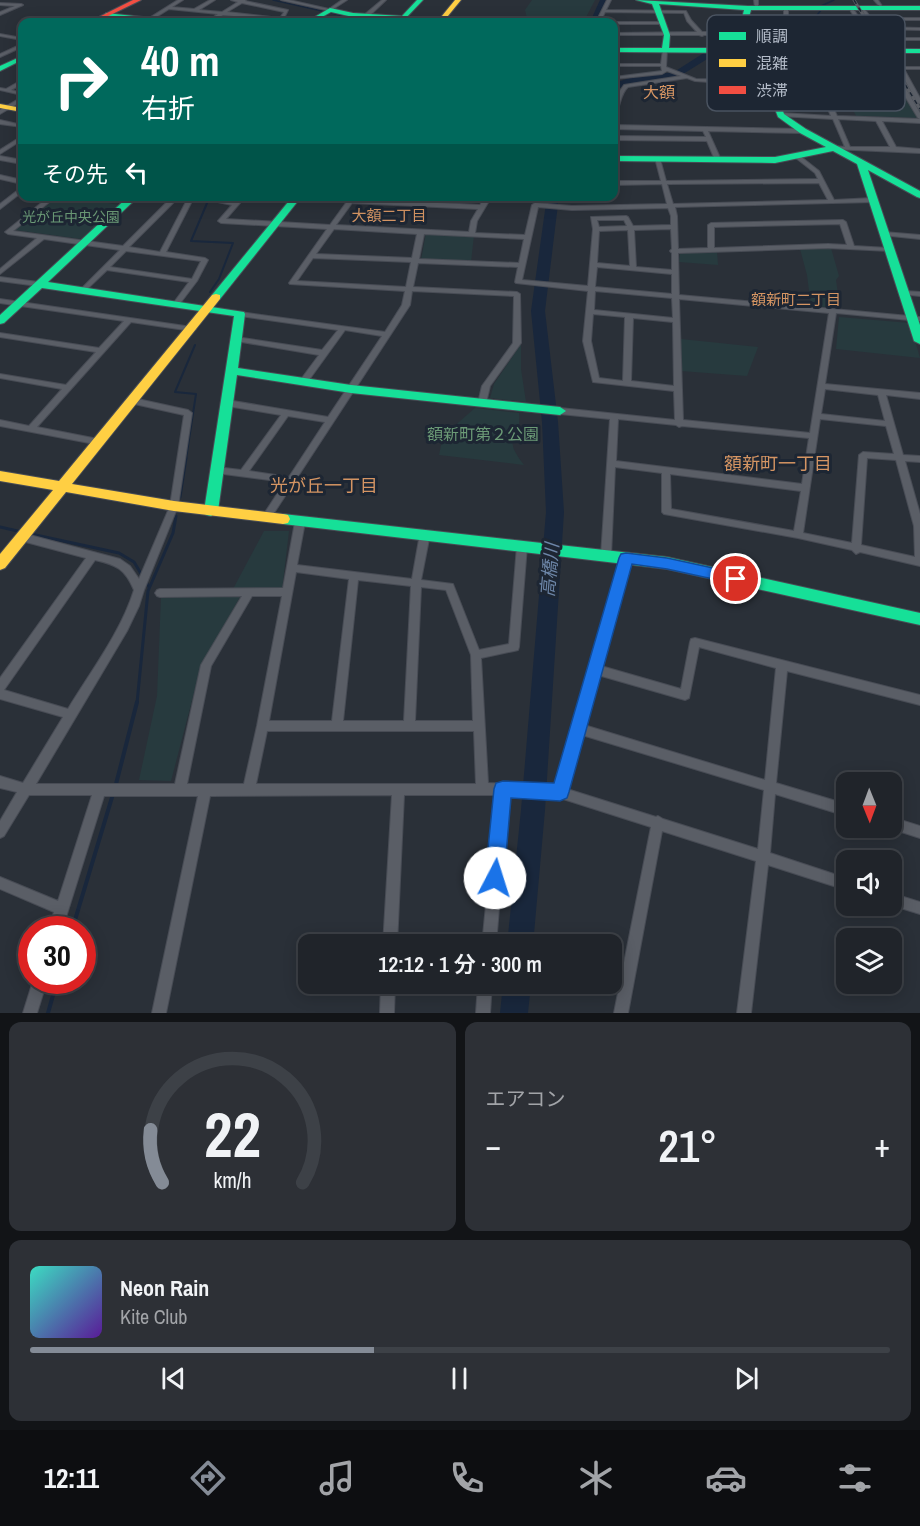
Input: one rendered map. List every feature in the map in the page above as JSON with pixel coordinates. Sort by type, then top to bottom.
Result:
[{"type":"street","points":[[106,18],[138,0]]},
{"type":"street","points":[[106,18],[144,0]]},
{"type":"street","points":[[169,8],[166,7],[181,0]]},
{"type":"street","points":[[194,10],[213,0]]},
{"type":"street","points":[[233,0],[287,11],[282,18]]},
{"type":"street","points":[[283,0],[328,11],[404,18],[420,0]]},
{"type":"street","points":[[307,5],[315,0]]},
{"type":"street","points":[[315,18],[345,0]]},
{"type":"street","points":[[366,16],[384,0]]},
{"type":"street","points":[[443,18],[458,0]]},
{"type":"street","points":[[601,18],[609,0]]},
{"type":"street","points":[[639,0],[659,14],[707,36]]},
{"type":"street","points":[[214,18],[243,1]]},
{"type":"street","points":[[0,4],[21,5],[0,14]]},
{"type":"street","points":[[850,15],[879,4],[919,17]]},
{"type":"street","points":[[618,22],[659,14],[754,5],[786,8],[828,7],[860,13],[890,15]]},
{"type":"street","points":[[152,18],[169,8],[271,18]]},
{"type":"street","points":[[786,8],[786,15]]},
{"type":"street","points":[[603,11],[659,14],[685,12],[702,35]]},
{"type":"street","points":[[618,32],[659,14]]},
{"type":"street","points":[[618,78],[665,71],[665,50],[659,14]]},
{"type":"street","points":[[905,29],[920,29]]},
{"type":"street","points":[[2,36],[18,38]]},
{"type":"street","points":[[905,42],[920,39]]},
{"type":"street","points":[[0,56],[18,47]]},
{"type":"street","points":[[905,49],[920,51]]},
{"type":"street","points":[[618,50],[707,50]]},
{"type":"street","points":[[0,71],[18,62]]},
{"type":"street","points":[[618,65],[664,67],[685,76],[707,81]]},
{"type":"street","points":[[618,105],[621,91],[626,86],[685,76]]},
{"type":"street","points":[[905,76],[920,102]]},
{"type":"street","points":[[3,90],[18,84]]},
{"type":"street","points":[[3,90],[18,93]]},
{"type":"street","points":[[781,115],[920,119],[905,92]]},
{"type":"street","points":[[3,108],[18,101]]},
{"type":"street","points":[[3,108],[18,110]]},
{"type":"street","points":[[780,111],[781,115],[803,131],[841,148],[861,163],[920,195]]},
{"type":"street","points":[[832,111],[841,148]]},
{"type":"street","points":[[878,119],[894,149]]},
{"type":"street","points":[[0,122],[18,125]]},
{"type":"street","points":[[0,130],[11,124]]},
{"type":"street","points":[[618,127],[803,131]]},
{"type":"street","points":[[705,129],[718,160]]},
{"type":"street","points":[[618,138],[709,139]]},
{"type":"street","points":[[0,152],[18,141]]},
{"type":"street","points":[[618,159],[775,160],[841,148],[920,150]]},
{"type":"street","points":[[798,157],[817,172],[832,202]]},
{"type":"street","points":[[0,158],[18,161]]},
{"type":"street","points":[[657,159],[672,206],[674,227],[679,424]]},
{"type":"street","points":[[861,163],[888,250],[916,319],[920,341]]},
{"type":"street","points":[[0,177],[18,181]]},
{"type":"street","points":[[618,183],[821,181]]},
{"type":"street","points":[[0,207],[18,192]]},
{"type":"street","points":[[537,205],[672,206],[873,200]]},
{"type":"street","points":[[4,232],[47,201]]},
{"type":"street","points":[[0,321],[129,201]]},
{"type":"street","points":[[82,291],[172,201]]},
{"type":"street","points":[[162,254],[191,201]]},
{"type":"street","points":[[221,201],[236,204]]},
{"type":"street","points":[[239,201],[221,221],[528,237]]},
{"type":"street","points":[[0,564],[294,201]]},
{"type":"street","points":[[351,201],[292,283],[516,294]]},
{"type":"street","points":[[384,201],[482,207]]},
{"type":"street","points":[[472,234],[474,221],[486,201]]},
{"type":"street","points":[[482,403],[486,386],[517,343],[516,294],[537,205],[536,201]]},
{"type":"street","points":[[569,207],[571,201]]},
{"type":"street","points":[[633,268],[631,228],[626,218],[593,218],[596,229],[587,341],[596,380],[678,389]]},
{"type":"street","points":[[711,250],[711,225],[843,222],[851,248]]},
{"type":"street","points":[[596,229],[674,227]]},
{"type":"street","points":[[4,232],[205,260],[194,281],[176,305]]},
{"type":"street","points":[[267,517],[406,305],[421,232]]},
{"type":"street","points":[[884,234],[920,237]]},
{"type":"street","points":[[0,272],[42,237]]},
{"type":"street","points":[[673,251],[828,246],[888,250]]},
{"type":"street","points":[[311,256],[522,265]]},
{"type":"street","points":[[593,265],[674,272]]},
{"type":"street","points":[[105,268],[194,281]]},
{"type":"street","points":[[0,279],[387,334]]},
{"type":"street","points":[[520,282],[916,319]]},
{"type":"street","points":[[904,293],[920,294]]},
{"type":"street","points":[[0,301],[20,302],[192,329]]},
{"type":"street","points":[[798,535],[833,311]]},
{"type":"street","points":[[590,312],[675,320]]},
{"type":"street","points":[[211,511],[240,314]]},
{"type":"street","points":[[627,383],[629,316]]},
{"type":"street","points":[[31,429],[129,320]]},
{"type":"street","points":[[303,382],[342,328]]},
{"type":"street","points":[[0,335],[101,351]]},
{"type":"street","points":[[237,339],[324,353]]},
{"type":"street","points":[[232,371],[351,389],[814,436]]},
{"type":"street","points":[[0,376],[68,388]]},
{"type":"street","points":[[821,386],[920,396]]},
{"type":"street","points":[[666,471],[667,512],[798,535],[856,550],[920,562],[919,526],[881,393],[878,392]]},
{"type":"street","points":[[0,832],[123,628],[176,507],[188,412],[133,401]]},
{"type":"street","points":[[226,403],[330,420]]},
{"type":"street","points":[[243,474],[286,413]]},
{"type":"street","points":[[817,416],[890,424]]},
{"type":"street","points":[[606,555],[614,417]]},
{"type":"street","points":[[0,423],[100,442]]},
{"type":"street","points":[[856,550],[862,455],[920,459]]},
{"type":"street","points":[[612,464],[805,488]]},
{"type":"street","points":[[216,470],[291,480]]},
{"type":"street","points":[[0,476],[62,489],[176,507],[667,563],[920,619]]},
{"type":"street","points":[[249,790],[300,522]]},
{"type":"street","points":[[409,726],[416,583],[425,534]]},
{"type":"street","points":[[22,537],[122,562],[132,573],[138,590]]},
{"type":"street","points":[[476,655],[514,647],[525,546]]},
{"type":"street","points":[[0,687],[93,556]]},
{"type":"street","points":[[560,792],[626,558]]},
{"type":"street","points":[[291,568],[450,587],[476,655],[482,789]]},
{"type":"street","points":[[337,726],[354,575]]},
{"type":"street","points":[[160,593],[287,592]]},
{"type":"street","points":[[180,788],[206,665],[249,593]]},
{"type":"street","points":[[594,669],[685,695],[695,642],[920,700]]},
{"type":"street","points":[[744,1013],[763,858],[782,665]]},
{"type":"street","points":[[0,694],[70,714]]},
{"type":"street","points":[[263,726],[480,726]]},
{"type":"street","points":[[577,728],[836,807]]},
{"type":"street","points":[[0,782],[25,789],[503,789],[560,792],[836,881]]},
{"type":"street","points":[[391,934],[398,789]]},
{"type":"street","points":[[490,934],[503,789]]},
{"type":"street","points":[[60,916],[103,790]]},
{"type":"street","points":[[159,1013],[205,790]]},
{"type":"street","points":[[621,1013],[658,822]]},
{"type":"street","points":[[902,826],[920,832]]},
{"type":"street","points":[[0,883],[62,909]]},
{"type":"street","points":[[902,902],[920,908]]},
{"type":"street","points":[[30,1013],[36,994]]},
{"type":"street","points":[[387,1013],[388,994]]},
{"type":"street","points":[[483,1013],[484,994]]},
{"type":"green space","points":[[532,0],[595,0],[586,18],[527,18],[525,10]]},
{"type":"green space","points":[[905,97],[918,118],[856,116],[854,111],[905,111]]},
{"type":"green space","name":"光が丘中央公園","points":[[53,201],[98,201],[119,205],[81,239],[15,230]]},
{"type":"green space","points":[[426,233],[474,235],[471,262],[421,260]]},
{"type":"green space","points":[[831,248],[839,276],[836,280],[840,308],[811,306],[807,275],[800,249]]},
{"type":"green space","points":[[717,251],[718,265],[679,262],[680,253]]},
{"type":"green space","points":[[839,317],[910,323],[920,358],[836,349]]},
{"type":"green space","points":[[681,339],[758,347],[747,376],[681,371]]},
{"type":"green space","points":[[521,344],[521,369],[526,402],[490,398],[494,384]]},
{"type":"green space","name":"額新町第２公園","points":[[475,408],[519,413],[518,429],[513,443],[524,465],[439,455],[443,436]]},
{"type":"green space","points":[[264,531],[289,531],[282,590],[233,589]]},
{"type":"green space","points":[[161,597],[240,597],[201,666],[171,781],[139,780],[157,696]]},
{"type":"waterway","points":[[273,0],[340,15],[366,18]]},
{"type":"waterway","points":[[596,18],[604,0]]},
{"type":"waterway","points":[[817,15],[821,6],[834,0]]},
{"type":"waterway","name":"高橋川","points":[[618,85],[633,80],[677,74],[707,55]]},
{"type":"waterway","points":[[208,201],[191,241],[233,243],[219,279],[210,292]]},
{"type":"waterway","name":"高橋川","points":[[521,934],[533,810],[555,512],[550,422],[538,311],[552,201]]},
{"type":"waterway","points":[[186,459],[196,394],[175,392],[195,345]]},
{"type":"waterway","points":[[180,497],[186,458]]},
{"type":"waterway","points":[[137,703],[148,591],[173,533],[176,516]]},
{"type":"waterway","points":[[0,527],[22,532]]},
{"type":"waterway","points":[[31,534],[119,553],[134,562],[149,587]]},
{"type":"waterway","points":[[115,788],[137,702]]},
{"type":"waterway","points":[[76,916],[113,794]]},
{"type":"waterway","points":[[48,1013],[53,994]]},
{"type":"waterway","name":"高橋川","points":[[514,1013],[516,994]]},
{"type":"railway","points":[[854,0],[863,15]]},
{"type":"railway","points":[[905,84],[920,109]]},
{"type":"traffic: fast","points":[[404,18],[420,0]]},
{"type":"traffic: fast","points":[[639,0],[655,2]]},
{"type":"traffic: fast","points":[[665,50],[667,35],[655,2],[748,8],[920,8]]},
{"type":"traffic: fast","points":[[746,15],[748,8]]},
{"type":"traffic: fast","points":[[316,18],[330,10],[353,15],[404,18]]},
{"type":"traffic: fast","points":[[106,15],[134,18]]},
{"type":"traffic: fast","points":[[618,50],[707,50]]},
{"type":"traffic: fast","points":[[905,51],[920,51]]},
{"type":"traffic: fast","points":[[0,69],[18,60]]},
{"type":"traffic: fast","points":[[780,111],[781,115],[803,131],[920,195]]},
{"type":"traffic: fast","points":[[618,159],[775,160],[834,148]]},
{"type":"traffic: fast","points":[[861,163],[920,341]]},
{"type":"traffic: fast","points":[[0,321],[130,201]]},
{"type":"traffic: fast","points":[[216,297],[294,201]]},
{"type":"traffic: fast","points":[[38,284],[240,314],[211,511]]},
{"type":"traffic: fast","points":[[232,371],[351,389],[560,411]]},
{"type":"traffic: fast","points":[[283,519],[667,563],[920,619]]},
{"type":"traffic: slow","points":[[443,18],[458,0]]},
{"type":"traffic: slow","points":[[0,106],[18,109]]},
{"type":"traffic: slow","points":[[0,564],[216,297]]},
{"type":"traffic: slow","points":[[0,476],[174,506],[283,519]]},
{"type":"traffic: jam","points":[[100,18],[138,0]]},
{"type":"district","name":"大額","points":[[659,92]]},
{"type":"district","name":"大額二丁目","points":[[389,216]]},
{"type":"district","name":"額新町二丁目","points":[[796,300]]},
{"type":"district","name":"額新町一丁目","points":[[778,464]]},
{"type":"district","name":"光が丘一丁目","points":[[324,486]]},
{"type":"route","points":[[495,878],[503,789],[560,792],[626,558],[667,563],[736,579]]}]
